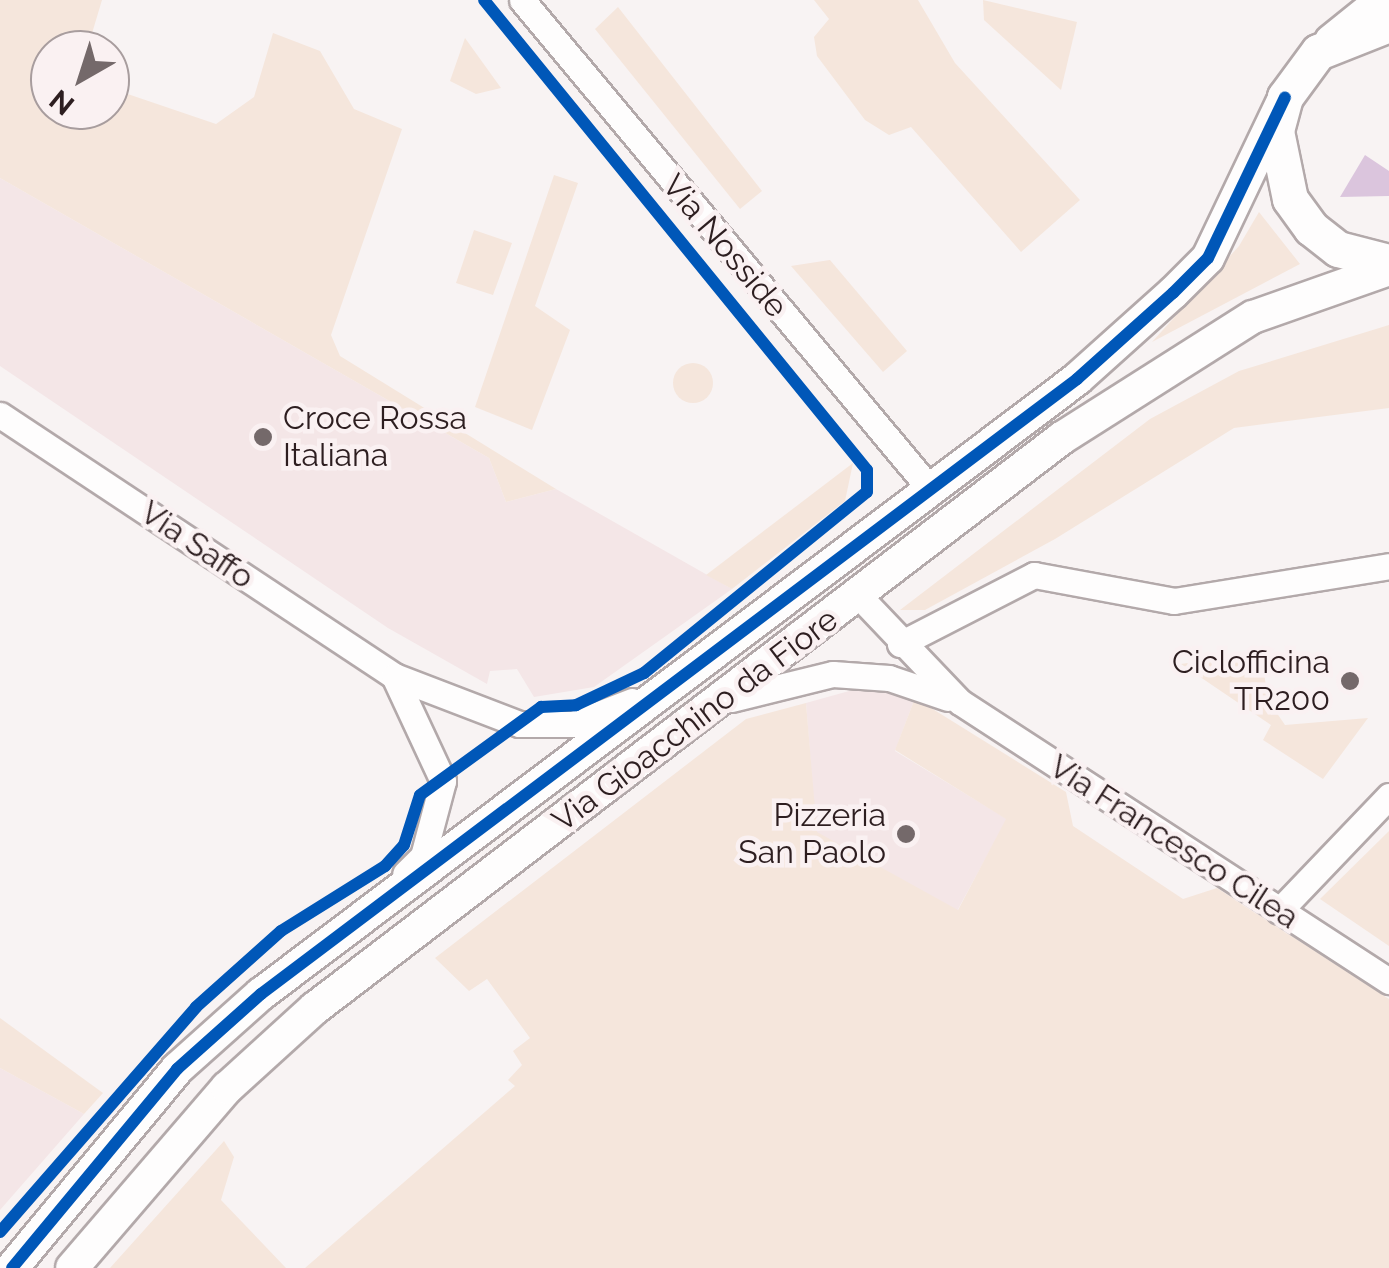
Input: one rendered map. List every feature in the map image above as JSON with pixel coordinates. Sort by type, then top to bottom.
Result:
[{"type":"main road","points":[[1389,24],[1318,52],[1285,97],[1277,149],[1290,199],[1338,249],[1389,266]]},
{"type":"street","name":"Via Nosside","points":[[522,0],[931,490]]},
{"type":"street","points":[[1318,52],[1382,0]]},
{"type":"street","name":"Via Gioacchino da Fiore","points":[[12,1268],[177,1069],[368,910],[1076,378],[1208,258],[1285,97]]},
{"type":"street","name":"Via Gioacchino da Fiore","points":[[72,1268],[227,1088],[315,1008],[721,703],[1062,438],[1253,317],[1389,266]]},
{"type":"street","name":"Via Saffo","points":[[0,414],[394,676],[520,724],[573,724],[611,714],[690,668]]},
{"type":"street","points":[[900,644],[1034,576],[1174,601],[1389,566]]},
{"type":"street","points":[[858,595],[900,644],[960,702]]},
{"type":"street","points":[[721,703],[788,678],[832,674],[889,678],[960,702]]},
{"type":"street","points":[[368,910],[422,856],[443,781],[394,676]]},
{"type":"street","name":"Via Francesco Cilea","points":[[960,702],[1389,981]]},
{"type":"street","points":[[1280,911],[1389,796]]},
{"type":"shaded area","points":[[0,0],[102,0],[93,30],[30,30],[30,130],[130,130],[130,95],[216,124],[254,97],[273,33],[320,51],[354,109],[402,129],[331,335],[340,356],[556,489],[506,502],[489,458],[0,178]]},
{"type":"shaded area","points":[[814,0],[918,0],[955,63],[1080,200],[1021,252],[911,127],[889,135],[865,120],[817,56],[814,37],[829,19]]},
{"type":"shaded area","points":[[983,0],[1077,22],[1061,90],[984,20]]},
{"type":"shaded area","points":[[618,7],[762,191],[740,209],[595,29]]},
{"type":"shaded area","points":[[465,38],[501,88],[476,94],[450,81]]},
{"type":"shaded area","points":[[1365,155],[1389,171],[1389,196],[1340,197]]},
{"type":"shaded area","points":[[554,175],[578,183],[535,306],[570,330],[532,430],[475,407]]},
{"type":"shaded area","points":[[0,178],[489,458],[506,502],[556,489],[732,589],[594,687],[534,697],[517,669],[490,671],[487,684],[388,628],[0,366]]},
{"type":"shaded area","points":[[1259,212],[1300,264],[1152,342],[1239,246]]},
{"type":"shaded area","points":[[474,230],[512,243],[493,295],[456,283]]},
{"type":"shaded area","points":[[830,260],[907,351],[883,372],[791,266]]},
{"type":"shaded area","points":[[1389,325],[1389,408],[1234,428],[1055,539],[925,610],[900,610],[1150,419],[1239,371]]},
{"type":"shaded area","points":[[693,363],[707,369],[713,383],[707,397],[693,403],[679,397],[673,383],[679,369]]},
{"type":"shaded area","points":[[853,463],[845,501],[732,589],[706,575]]},
{"type":"shaded area","points":[[1261,652],[1268,700],[1285,725],[1368,718],[1323,779],[1263,740],[1271,725],[1181,664]]},
{"type":"shaded area","points":[[860,688],[915,698],[895,751],[1007,819],[957,911],[685,932],[816,832],[806,703]]},
{"type":"shaded area","points":[[915,698],[1066,792],[1073,826],[1183,899],[1217,888],[1389,999],[1389,1268],[305,1268],[515,1086],[508,1080],[522,1065],[513,1051],[530,1038],[487,979],[469,991],[435,958],[746,719],[806,703],[817,832],[958,910],[1006,819],[895,750]]},
{"type":"shaded area","points":[[1389,831],[1389,946],[1320,899]]},
{"type":"shaded area","points":[[0,1018],[103,1093],[84,1114],[0,1068]]},
{"type":"shaded area","points":[[0,1068],[84,1114],[0,1210]]},
{"type":"shaded area","points":[[224,1141],[234,1157],[221,1200],[286,1268],[110,1268]]},
{"type":"cycle path","points":[[0,1232],[196,1007],[281,931],[385,866],[404,845],[420,795],[541,707],[576,705],[644,673],[867,492],[867,470],[484,0]]},
{"type":"cycle path","points":[[12,1268],[177,1069],[261,994],[1077,379],[1173,293],[1208,258],[1285,97]]},
{"type":"place","name":"Croce Rossa Italiana","points":[[263,437]]},
{"type":"place","name":"Ciclofficina TR200","points":[[1350,681]]},
{"type":"place","name":"Pizzeria San Paolo","points":[[906,834]]}]
